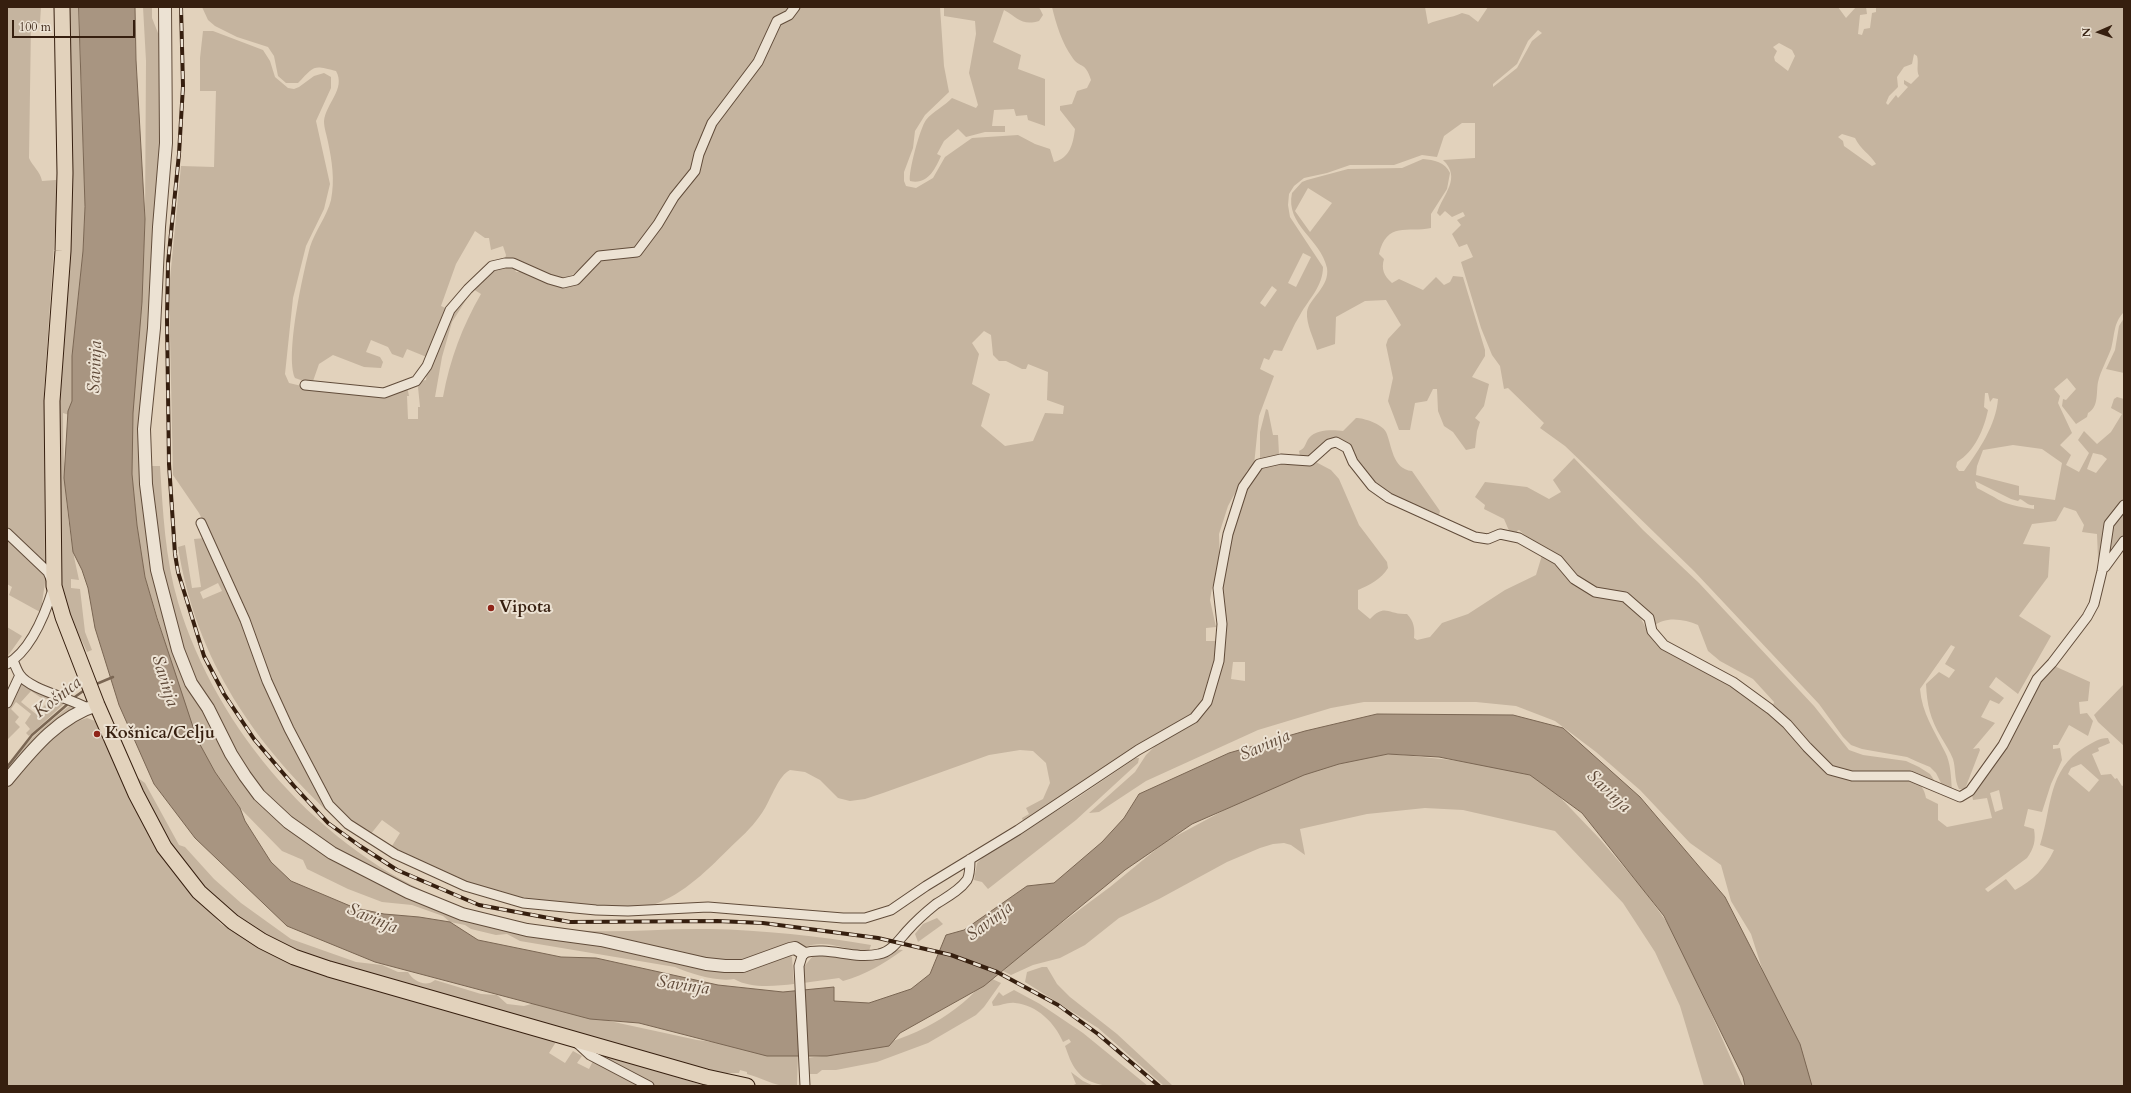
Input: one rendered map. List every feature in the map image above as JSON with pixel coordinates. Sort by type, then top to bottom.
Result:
[{"type":"main road","points":[[62,7],[65,173],[62,250],[52,401],[54,586],[92,707],[164,847],[199,892],[233,922],[262,941],[294,956],[329,970],[706,1077],[747,1086]]},
{"type":"street","points":[[165,7],[166,143],[159,227],[154,328],[144,429],[146,484],[158,570],[178,650],[191,682],[208,708],[231,754],[259,795],[288,822],[332,853],[408,892],[462,914],[527,930],[601,940],[706,964],[725,966],[743,966],[795,948],[804,953],[815,950],[835,951],[858,957],[880,954],[891,949],[908,930],[935,905],[956,892],[968,879],[970,859]]},
{"type":"street","points":[[305,385],[384,393],[416,381],[427,366],[450,310],[468,289],[492,266],[505,262],[513,263],[549,279],[563,283],[576,280],[599,256],[637,252],[658,224],[674,196],[695,171],[699,154],[712,123],[758,62],[777,21],[789,15],[795,7]]},
{"type":"street","points":[[201,523],[244,620],[267,681],[289,730],[330,805],[348,824],[395,854],[429,871],[465,886],[524,902],[567,908],[628,911],[708,907],[858,918],[891,910],[926,886],[1018,830],[1138,750],[1194,718],[1207,702],[1219,661],[1222,624],[1218,588],[1228,534],[1243,487],[1259,464],[1282,459],[1310,461],[1329,444],[1336,442],[1347,448],[1353,462],[1372,486],[1389,498],[1475,537],[1488,539],[1500,534],[1519,538],[1558,560],[1569,570],[1574,579],[1595,592],[1626,597],[1648,618],[1652,631],[1664,645],[1733,682],[1770,709],[1787,724],[1806,747],[1830,770],[1852,776],[1910,776],[1960,797],[1970,791],[2003,745],[2037,679],[2052,663],[2088,617],[2094,604],[2102,571],[2109,524],[2124,505]]},
{"type":"street","points":[[7,533],[48,572],[54,586],[36,632],[10,662],[20,676],[36,687],[92,707]]},
{"type":"street","points":[[2102,571],[2124,541]]},
{"type":"street","points":[[7,703],[20,676]]},
{"type":"street","points":[[7,780],[38,743],[92,707]]},
{"type":"street","points":[[804,953],[799,966],[805,1086]]},
{"type":"street","points":[[573,1039],[590,1055],[649,1086]]},
{"type":"shaded area","points":[[7,7],[41,7],[40,23],[31,24],[29,158],[40,174],[42,181],[56,180],[57,202],[44,392],[45,566],[7,529]]},
{"type":"shaded area","points":[[66,7],[79,7],[85,207],[83,251],[72,356],[72,401],[69,415],[63,413],[64,455],[68,518],[79,580],[71,579],[71,588],[80,589],[85,632],[92,650],[87,652],[82,641],[77,637],[58,589],[56,457]]},
{"type":"shaded area","points":[[143,7],[152,7],[152,18],[158,33],[161,34],[163,93],[145,398],[159,586],[209,713],[281,819],[429,904],[703,965],[789,954],[792,957],[794,984],[756,986],[734,979],[727,980],[704,977],[675,967],[520,941],[507,934],[496,935],[450,922],[443,916],[412,905],[382,902],[348,889],[307,869],[303,860],[282,851],[240,808],[215,772],[197,739],[182,698],[145,577],[137,525],[132,474],[133,392],[142,302],[145,219],[146,61]]},
{"type":"shaded area","points":[[202,7],[940,7],[944,66],[949,92],[925,115],[915,131],[913,148],[904,172],[904,181],[906,186],[916,188],[933,178],[945,157],[972,138],[1018,135],[1035,144],[1050,149],[1054,162],[1067,154],[1072,145],[1075,129],[1060,110],[1060,106],[1072,104],[1077,91],[1087,88],[1091,80],[1084,67],[1077,63],[1068,52],[1057,27],[1052,7],[1425,7],[1428,24],[1462,13],[1469,15],[1478,22],[1488,7],[1838,7],[1846,18],[1856,7],[1866,7],[1867,14],[1860,15],[1858,34],[1862,35],[1864,29],[1870,28],[1872,13],[1876,12],[1876,7],[2124,7],[2124,312],[2120,316],[2116,325],[2111,349],[2099,378],[2094,407],[2088,413],[2087,417],[2076,424],[2062,406],[2063,399],[2066,400],[2076,389],[2067,378],[2054,389],[2060,396],[2058,403],[2072,433],[2060,445],[2071,455],[2066,465],[2079,472],[2089,453],[2078,440],[2084,431],[2097,444],[2111,432],[2122,414],[2111,408],[2114,399],[2117,397],[2124,399],[2124,502],[2108,519],[2102,560],[2098,559],[2097,534],[2082,532],[2084,525],[2076,511],[2064,507],[2056,521],[2032,524],[2023,544],[2050,547],[2048,577],[2019,616],[2051,636],[2018,694],[1996,677],[1989,687],[2004,698],[1999,704],[1990,700],[1981,717],[1995,723],[1973,749],[1979,748],[1980,750],[1965,789],[1959,789],[1957,785],[1953,759],[1937,730],[1928,705],[1926,692],[1926,684],[1939,672],[1949,678],[1955,670],[1945,664],[1955,647],[1951,645],[1920,689],[1926,714],[1948,761],[1952,791],[1943,787],[1936,773],[1930,767],[1907,757],[1862,749],[1851,745],[1843,737],[1819,704],[1694,571],[1565,446],[1540,428],[1544,423],[1508,388],[1504,389],[1500,366],[1492,355],[1481,328],[1461,262],[1473,257],[1467,244],[1459,247],[1452,234],[1461,225],[1457,220],[1465,216],[1463,212],[1452,217],[1445,211],[1440,216],[1437,213],[1451,180],[1451,173],[1443,160],[1475,158],[1475,123],[1462,123],[1444,136],[1437,157],[1422,155],[1394,165],[1350,165],[1327,173],[1304,178],[1294,186],[1289,194],[1288,205],[1290,217],[1323,267],[1321,280],[1297,319],[1282,351],[1274,350],[1269,360],[1264,358],[1260,369],[1274,376],[1259,416],[1254,465],[1247,471],[1228,506],[1219,534],[1220,566],[1212,588],[1210,600],[1216,627],[1206,628],[1206,641],[1218,641],[1218,655],[1208,692],[1195,712],[1137,746],[1066,796],[1023,821],[1022,818],[1029,814],[1026,808],[1043,799],[1050,783],[1046,763],[1033,751],[1020,750],[989,755],[865,799],[850,801],[838,798],[820,780],[805,772],[790,770],[782,777],[762,812],[745,833],[701,876],[669,898],[658,903],[634,908],[581,906],[524,899],[496,892],[469,884],[442,873],[417,861],[392,846],[400,833],[382,820],[370,835],[338,812],[326,797],[274,694],[246,617],[228,581],[211,537],[199,513],[173,475],[169,289],[181,166],[214,167],[216,91],[200,91],[200,58],[203,31],[213,31],[263,50],[270,61],[275,77],[288,88],[294,89],[299,87],[314,76],[324,73],[331,77],[331,88],[316,121],[330,184],[324,209],[306,246],[293,298],[285,374],[289,383],[306,387],[382,394],[395,392],[407,386],[409,396],[407,396],[408,419],[418,419],[418,407],[420,407],[418,387],[421,381],[426,380],[427,372],[450,316],[473,284],[486,272],[499,263],[513,265],[516,272],[519,272],[520,269],[524,269],[551,281],[567,281],[577,276],[600,257],[641,251],[643,248],[599,254],[572,275],[561,279],[547,277],[505,259],[506,255],[503,246],[491,250],[489,238],[485,238],[475,231],[456,264],[441,306],[450,310],[448,314],[445,312],[442,315],[446,317],[429,358],[407,349],[403,358],[392,354],[388,347],[371,340],[366,352],[380,357],[383,362],[381,368],[364,367],[333,355],[319,364],[312,384],[295,378],[292,367],[292,351],[296,314],[303,275],[310,247],[331,200],[333,178],[332,163],[324,121],[339,84],[338,78],[336,71],[318,67],[311,70],[298,83],[286,83],[278,76],[274,56],[268,47],[237,37],[215,26],[208,20]],"holes":[[[1538,30],[1542,33],[1532,41],[1517,68],[1493,87],[1493,84],[1517,64],[1528,41]],[[1779,43],[1792,50],[1795,56],[1788,71],[1775,61],[1774,57],[1777,51],[1773,47]],[[1914,54],[1917,56],[1919,76],[1911,84],[1904,80],[1904,84],[1908,87],[1898,98],[1896,95],[1888,105],[1886,103],[1889,96],[1898,87],[1897,77],[1904,67],[1912,64]],[[1842,134],[1855,138],[1876,164],[1872,166],[1844,146],[1843,141],[1838,137]],[[1303,253],[1311,257],[1296,287],[1288,283]],[[1272,286],[1277,290],[1265,307],[1260,303]],[[473,289],[481,294],[468,319],[453,356],[443,397],[435,397],[442,357],[452,322]],[[984,331],[991,335],[993,355],[999,361],[1006,361],[1022,369],[1026,369],[1028,364],[1048,372],[1047,400],[1064,406],[1063,414],[1045,413],[1033,441],[1005,446],[981,426],[990,394],[972,384],[979,354],[972,343]],[[1985,393],[1988,393],[1990,402],[1993,398],[1998,399],[1994,418],[1986,437],[1975,455],[1964,471],[1959,471],[1956,467],[1957,462],[1974,446],[1988,410],[1984,407]],[[2013,445],[2042,449],[2062,463],[2055,500],[2019,495],[2019,486],[1976,475],[1977,466],[1983,450]],[[2093,453],[2102,455],[2107,459],[2096,473],[2087,469]],[[1975,481],[2011,499],[2018,501],[2020,499],[2028,504],[2034,505],[2034,509],[2008,504],[1977,488]]]},
{"type":"shaded area","points":[[944,7],[1039,7],[1043,15],[1039,21],[1028,23],[1004,10],[993,42],[1021,55],[1018,69],[1045,79],[1045,126],[1028,120],[1027,115],[1016,116],[1014,109],[994,110],[992,126],[1005,126],[1005,132],[985,132],[966,137],[958,129],[944,141],[937,154],[941,156],[930,175],[922,181],[910,181],[913,160],[926,120],[952,98],[976,108],[978,105],[969,73],[976,34],[975,21],[944,16]]},
{"type":"shaded area","points":[[1423,159],[1442,164],[1450,173],[1447,189],[1431,214],[1431,228],[1399,230],[1393,233],[1387,237],[1379,254],[1384,259],[1384,272],[1392,283],[1399,279],[1423,290],[1436,277],[1444,285],[1450,282],[1453,276],[1463,277],[1485,350],[1485,356],[1472,377],[1489,384],[1484,406],[1475,418],[1480,422],[1477,431],[1475,448],[1466,450],[1453,432],[1444,426],[1438,411],[1437,389],[1433,389],[1427,401],[1415,403],[1410,430],[1399,430],[1388,401],[1393,378],[1386,345],[1388,339],[1401,325],[1386,300],[1365,301],[1336,317],[1335,344],[1317,350],[1309,326],[1307,312],[1311,302],[1323,287],[1327,275],[1327,268],[1318,249],[1298,223],[1291,204],[1292,193],[1302,182],[1348,169],[1402,168]],"holes":[[[1308,188],[1332,203],[1310,232],[1295,211]]]},
{"type":"shaded area","points":[[2124,318],[2124,373],[2106,369],[2115,350],[2119,326]]},
{"type":"shaded area","points":[[1266,409],[1268,410],[1273,435],[1278,435],[1279,454],[1260,460],[1260,432]]},
{"type":"shaded area","points":[[1356,418],[1372,422],[1384,429],[1394,456],[1400,466],[1412,471],[1440,511],[1439,515],[1422,507],[1402,504],[1378,487],[1351,450],[1342,442],[1308,456],[1300,456],[1299,451],[1304,447],[1312,435],[1325,431],[1343,431]]},
{"type":"shaded area","points":[[1574,458],[1643,530],[1699,583],[1814,706],[1849,750],[1863,755],[1906,761],[1930,774],[1934,780],[1843,771],[1829,765],[1790,720],[1773,706],[1774,702],[1753,679],[1720,661],[1708,651],[1698,625],[1681,620],[1668,620],[1663,621],[1653,627],[1643,608],[1636,600],[1630,596],[1588,584],[1580,578],[1557,554],[1519,530],[1517,531],[1518,534],[1510,533],[1504,519],[1484,509],[1485,505],[1475,497],[1485,482],[1527,487],[1549,499],[1561,492],[1553,480]]},
{"type":"shaded area","points":[[1312,460],[1331,470],[1339,479],[1359,525],[1387,562],[1388,568],[1379,578],[1371,584],[1358,590],[1358,609],[1370,619],[1375,614],[1383,611],[1407,614],[1414,625],[1414,638],[1417,640],[1430,637],[1442,623],[1468,614],[1505,590],[1536,575],[1543,552],[1579,585],[1626,601],[1637,611],[1650,636],[1656,644],[1670,654],[1750,696],[1785,724],[1827,771],[1911,780],[1922,787],[1926,798],[1938,804],[1938,820],[1947,827],[1992,818],[1987,798],[1973,800],[1972,795],[2021,721],[2030,694],[2052,665],[2090,682],[2088,701],[2079,702],[2080,714],[2087,713],[2093,721],[2088,736],[2069,725],[2058,745],[2053,745],[2053,749],[2060,748],[2062,760],[2051,784],[2042,812],[2028,809],[2024,826],[2034,829],[2035,841],[2031,851],[2027,858],[1985,889],[1988,892],[2006,879],[2015,890],[2033,878],[2047,863],[2054,850],[2040,845],[2049,804],[2057,778],[2073,756],[2093,742],[2108,738],[2110,743],[2098,748],[2099,751],[2092,754],[2101,775],[2111,774],[2115,779],[2117,778],[2122,786],[2124,785],[2124,1086],[1811,1086],[1765,978],[1751,934],[1731,901],[1721,865],[1690,843],[1640,790],[1596,752],[1555,721],[1516,706],[1476,702],[1364,702],[1331,708],[1258,730],[1146,781],[1099,812],[1089,813],[1135,772],[1146,755],[1155,746],[1209,703],[1217,685],[1225,649],[1218,612],[1227,554],[1241,497],[1260,468],[1279,461],[1280,465],[1295,465],[1297,462]],"holes":[[[1233,662],[1245,662],[1245,681],[1231,679]],[[2081,764],[2099,780],[2089,792],[2068,774],[2071,768]],[[1999,790],[2003,809],[1995,812],[1990,793]]]},
{"type":"shaded area","points":[[147,466],[160,466],[167,552],[178,602],[195,650],[218,696],[247,740],[280,781],[317,819],[358,852],[401,879],[447,901],[498,918],[552,928],[591,931],[709,929],[770,932],[811,936],[871,945],[869,951],[853,950],[821,944],[805,947],[791,942],[755,961],[734,964],[717,963],[679,956],[607,939],[533,930],[495,921],[441,902],[351,863],[318,843],[280,812],[242,768],[228,744],[209,704],[188,669],[170,615],[159,566],[151,515]]},
{"type":"shaded area","points":[[2124,508],[2124,538],[2108,560],[2110,529]]},
{"type":"shaded area","points":[[7,535],[46,576],[42,603],[45,603],[40,612],[9,595],[12,587],[7,584]]},
{"type":"shaded area","points":[[205,538],[259,662],[340,821],[339,822],[281,763],[256,731],[234,698],[215,664],[199,627],[187,588],[178,547],[185,545],[192,588],[201,587],[194,539]],"holes":[[[218,583],[222,591],[203,599],[200,592]]]},
{"type":"shaded area","points":[[7,627],[22,636],[7,657]]},
{"type":"shaded area","points":[[20,680],[40,695],[67,701],[29,736],[26,733],[30,729],[25,723],[31,714],[16,702],[11,709],[19,717],[15,722],[20,727],[7,740],[7,711],[17,694]],"holes":[[[31,691],[40,697],[50,700],[36,714],[21,702]]]},
{"type":"shaded area","points":[[2124,684],[2124,746],[2098,722],[2094,715]]},
{"type":"shaded area","points":[[73,703],[77,710],[7,776],[9,767],[23,747],[45,726]]},
{"type":"shaded area","points":[[87,718],[95,721],[104,742],[110,746],[207,909],[221,924],[265,950],[556,1042],[549,1053],[565,1063],[573,1051],[582,1056],[577,1063],[589,1069],[593,1061],[642,1086],[7,1086],[7,783],[33,754],[53,736]]},
{"type":"shaded area","points":[[1392,754],[1481,763],[1534,776],[1551,788],[1599,838],[1642,888],[1677,936],[1743,1086],[1704,1086],[1680,1006],[1655,952],[1623,903],[1555,831],[1463,810],[1425,808],[1367,814],[1300,829],[1305,855],[1291,845],[1284,843],[1273,844],[1260,848],[1227,862],[1159,899],[1119,918],[1085,945],[1060,958],[1033,965],[1011,975],[1003,971],[1020,954],[1110,887],[1165,842],[1256,793],[1290,777],[1372,755]]},
{"type":"shaded area","points":[[1136,758],[1139,758],[1138,763],[1076,820],[988,889],[982,882],[974,880],[977,863],[984,856],[1074,800]]},
{"type":"shaded area","points":[[134,775],[145,783],[179,845],[185,847],[214,879],[241,903],[291,939],[356,962],[382,965],[398,972],[408,972],[416,981],[428,983],[435,980],[481,994],[497,995],[507,1004],[524,1006],[535,1003],[577,1014],[697,1040],[798,1053],[797,1085],[778,1085],[740,1070],[739,1073],[722,1073],[327,964],[272,941],[216,901],[172,848]]},
{"type":"shaded area","points":[[937,918],[943,924],[918,942],[915,934],[923,924]]},
{"type":"shaded area","points":[[893,949],[903,950],[874,968],[859,975],[843,981],[839,978],[803,983],[802,969],[812,957],[822,955],[873,960]]},
{"type":"shaded area","points":[[1042,967],[1047,967],[1057,984],[1070,997],[1117,1034],[1173,1086],[1164,1086],[1098,1028],[1025,982],[1027,972]]},
{"type":"shaded area","points":[[988,977],[1001,983],[984,1007],[976,1015],[928,1043],[877,1062],[836,1070],[822,1070],[817,1074],[809,1074],[807,1058],[858,1051],[900,1039],[933,1024],[962,1003],[976,991]]},
{"type":"shaded area","points":[[1014,990],[1040,1004],[1083,1033],[1148,1086],[1120,1087],[1100,1085],[1083,1077],[1073,1065],[1065,1046],[1071,1042],[1069,1039],[1063,1042],[1055,1028],[1038,1011],[1023,1004],[1012,1003],[993,1006],[992,1002],[999,992],[1003,996]]},
{"type":"shaded area","points":[[594,1051],[705,1086],[653,1086],[630,1070],[621,1069],[601,1059]]},
{"type":"shaded area","points":[[1071,1072],[1083,1081],[1094,1086],[1071,1086],[1076,1084]]},
{"type":"water","name":"Savinja","points":[[79,7],[135,7],[136,60],[145,219],[142,302],[133,413],[132,474],[137,525],[145,577],[197,739],[215,772],[240,808],[245,821],[271,862],[291,881],[355,908],[384,914],[419,917],[450,922],[478,940],[561,957],[596,958],[718,985],[783,992],[834,987],[834,1001],[869,1003],[911,989],[930,974],[946,935],[964,930],[1027,886],[1054,883],[1102,842],[1124,818],[1139,794],[1229,753],[1305,731],[1377,714],[1513,715],[1563,728],[1640,797],[1725,897],[1800,1044],[1812,1086],[1745,1086],[1743,1077],[1664,916],[1582,813],[1530,775],[1439,757],[1388,754],[1339,764],[1304,775],[1192,824],[1125,870],[984,986],[900,1033],[889,1046],[827,1056],[767,1056],[639,1023],[590,1019],[375,962],[287,926],[195,838],[154,784],[119,705],[95,628],[88,588],[82,570],[73,552],[64,478],[68,411],[72,401],[72,356],[83,251],[85,207]]},
{"type":"waterway","name":"Košnica","points":[[94,685],[113,677]]},
{"type":"waterway","name":"Košnica","points":[[72,699],[86,689]]},
{"type":"waterway","name":"Košnica","points":[[7,767],[32,735],[69,703]]},
{"type":"railway","points":[[181,7],[183,86],[179,154],[168,263],[167,320],[169,464],[175,554],[178,572],[204,656],[224,694],[254,739],[294,786],[328,823],[397,870],[479,905],[570,922],[717,921],[763,923],[878,938],[951,955],[997,972],[1058,1005],[1098,1034],[1159,1086]]},
{"type":"place","name":"Vipota","points":[[491,608]]},
{"type":"place","name":"Košnica/Celju","points":[[97,734]]}]
